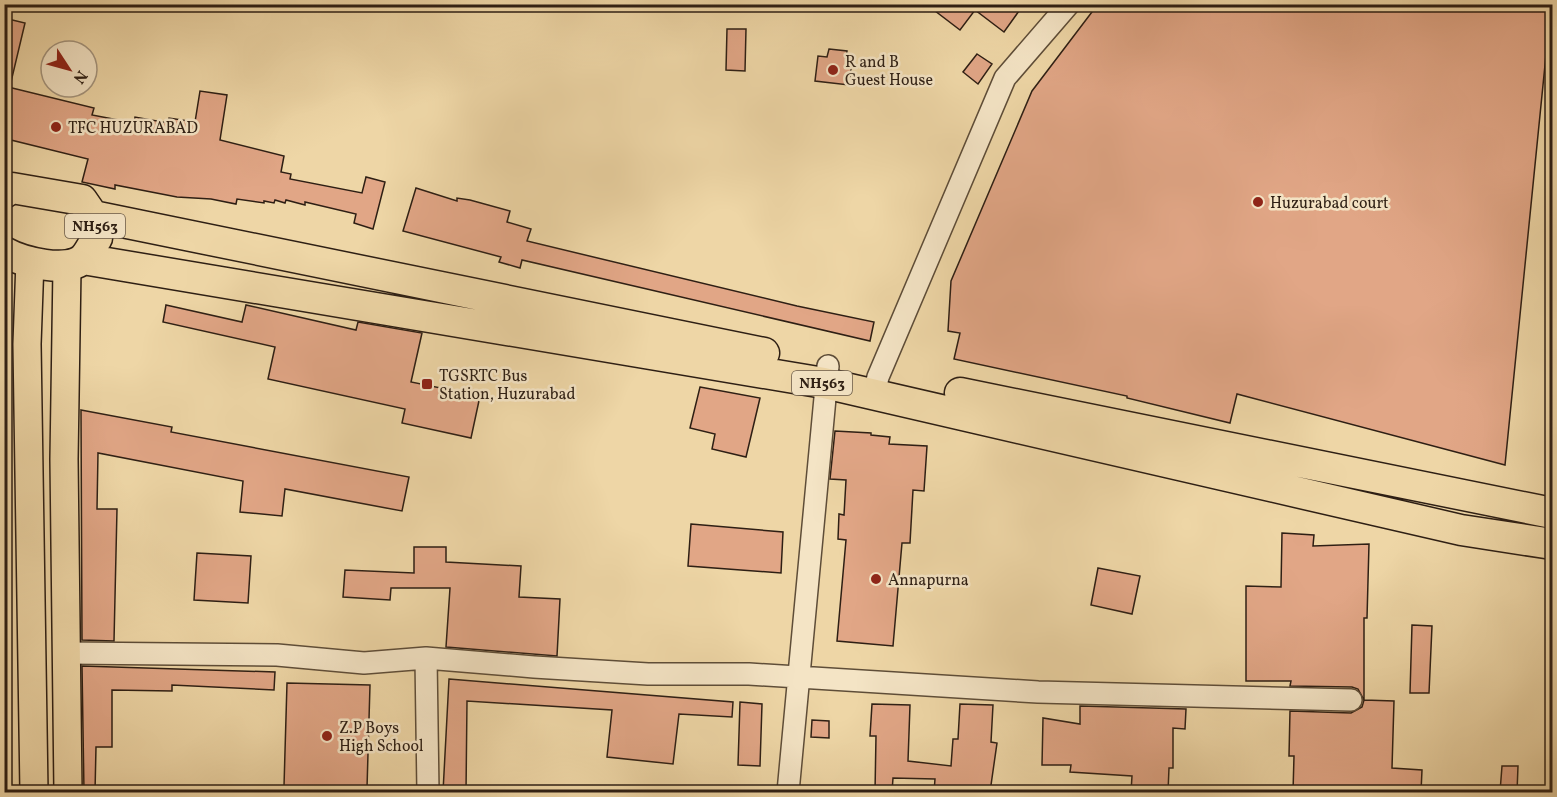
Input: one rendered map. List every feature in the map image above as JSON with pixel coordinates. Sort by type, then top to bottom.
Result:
[{"type":"highway","name":"NH563","points":[[7,189],[82,200],[93,216],[97,238],[75,263]]},
{"type":"highway","name":"NH563","points":[[93,216],[826,375],[1552,513]]},
{"type":"highway","name":"NH563","points":[[13,260],[75,263],[826,375]]},
{"type":"highway","name":"NH563","points":[[876,385],[1461,530],[1552,544]]},
{"type":"main road","points":[[13,260],[27,344],[34,792]]},
{"type":"main road","points":[[68,792],[64,459],[75,263]]},
{"type":"street","points":[[876,385],[1005,78],[1068,5]]},
{"type":"street","points":[[788,792],[826,375]]},
{"type":"street","points":[[66,654],[277,655],[364,663],[426,658],[556,669],[648,674],[749,674],[797,679],[1038,692],[1351,700]]},
{"type":"street","points":[[426,658],[428,792]]},
{"type":"building","points":[[926,4],[1024,4],[1004,32],[975,10],[960,30]]},
{"type":"building","name":"Huzurabad court","points":[[1098,4],[1552,4],[1552,35],[1548,35],[1505,465],[1237,394],[1230,423],[1127,398],[1127,396],[954,359],[960,333],[948,331],[951,281],[1032,91]]},
{"type":"building","points":[[4,18],[25,23],[11,82],[4,81]]},
{"type":"building","points":[[727,29],[746,29],[745,71],[726,70]]},
{"type":"building","name":"R and B Guest House","points":[[829,49],[847,51],[846,59],[852,60],[849,85],[815,81],[818,56],[827,57]]},
{"type":"building","points":[[977,54],[992,64],[978,84],[963,72]]},
{"type":"building","points":[[4,86],[39,95],[39,99],[57,99],[94,108],[92,115],[134,123],[135,117],[168,123],[169,118],[195,122],[200,91],[227,95],[220,140],[284,156],[281,172],[291,174],[290,179],[362,193],[366,177],[385,182],[373,229],[354,223],[356,214],[305,202],[305,205],[286,200],[285,203],[275,200],[274,203],[264,201],[264,203],[237,199],[236,204],[211,199],[177,197],[115,185],[115,189],[82,182],[88,159],[11,140],[4,133]]},
{"type":"building","points":[[416,188],[457,201],[457,198],[470,200],[510,211],[507,222],[531,229],[527,241],[797,306],[874,322],[870,341],[522,260],[520,268],[499,262],[501,257],[403,231]]},
{"type":"building","points":[[166,305],[242,322],[246,305],[356,330],[358,322],[422,333],[411,382],[480,396],[471,438],[402,423],[405,409],[268,379],[275,347],[163,322]]},
{"type":"building","points":[[700,387],[760,398],[746,457],[712,449],[715,434],[690,428]]},
{"type":"building","points":[[81,410],[172,427],[171,432],[409,477],[402,511],[285,489],[282,516],[240,512],[243,481],[98,453],[97,509],[117,509],[114,641],[82,640]]},
{"type":"building","points":[[835,431],[871,433],[871,435],[890,437],[889,444],[927,446],[924,491],[913,490],[910,543],[902,543],[893,646],[837,641],[846,540],[838,539],[839,514],[844,515],[846,480],[830,479]]},
{"type":"building","points":[[691,524],[783,532],[781,573],[688,566]]},
{"type":"building","points":[[1282,533],[1314,535],[1313,546],[1369,544],[1367,618],[1364,618],[1364,700],[1358,689],[1352,687],[1290,686],[1291,681],[1246,681],[1246,586],[1281,587]]},
{"type":"building","points":[[414,547],[446,547],[446,562],[521,566],[519,597],[560,599],[557,656],[446,647],[450,588],[391,588],[390,600],[343,597],[345,570],[414,573]]},
{"type":"building","points":[[197,553],[251,556],[248,603],[194,600]]},
{"type":"building","points":[[1098,568],[1140,576],[1132,614],[1091,605]]},
{"type":"building","points":[[1412,625],[1432,626],[1429,693],[1410,693]]},
{"type":"building","points":[[82,666],[275,672],[274,690],[172,685],[172,691],[112,690],[112,747],[96,747],[95,792],[84,792]]},
{"type":"building","points":[[449,679],[733,702],[732,717],[679,714],[673,764],[607,757],[612,710],[467,701],[466,792],[443,792]]},
{"type":"building","name":"Z.P Boys High School","points":[[287,683],[370,685],[367,788],[284,786]]},
{"type":"building","points":[[1364,700],[1394,701],[1392,768],[1422,770],[1421,792],[1293,792],[1294,756],[1289,756],[1290,711],[1351,713],[1362,707]]},
{"type":"building","points":[[740,702],[762,704],[760,766],[738,765]]},
{"type":"building","points":[[872,704],[910,705],[908,761],[951,766],[953,739],[958,739],[960,704],[993,705],[991,742],[997,743],[990,792],[934,792],[935,779],[893,778],[892,792],[875,792],[876,736],[870,736]]},
{"type":"building","points":[[1080,706],[1186,709],[1185,729],[1173,728],[1173,768],[1169,768],[1168,792],[1131,792],[1132,776],[1070,772],[1071,765],[1042,765],[1043,718],[1080,724]]},
{"type":"building","points":[[812,720],[829,721],[829,738],[811,737]]},
{"type":"building","points":[[1502,766],[1518,766],[1517,792],[1500,792]]},
{"type":"place","name":"R and B Guest House","points":[[833,70]]},
{"type":"place","name":"TFC HUZURABAD","points":[[56,127]]},
{"type":"place","name":"Huzurabad court","points":[[1258,202]]},
{"type":"place","name":"TGSRTC Bus Station, Huzurabad","points":[[427,384]]},
{"type":"place","name":"Annapurna","points":[[876,579]]},
{"type":"place","name":"Z.P Boys High School","points":[[327,736]]}]
